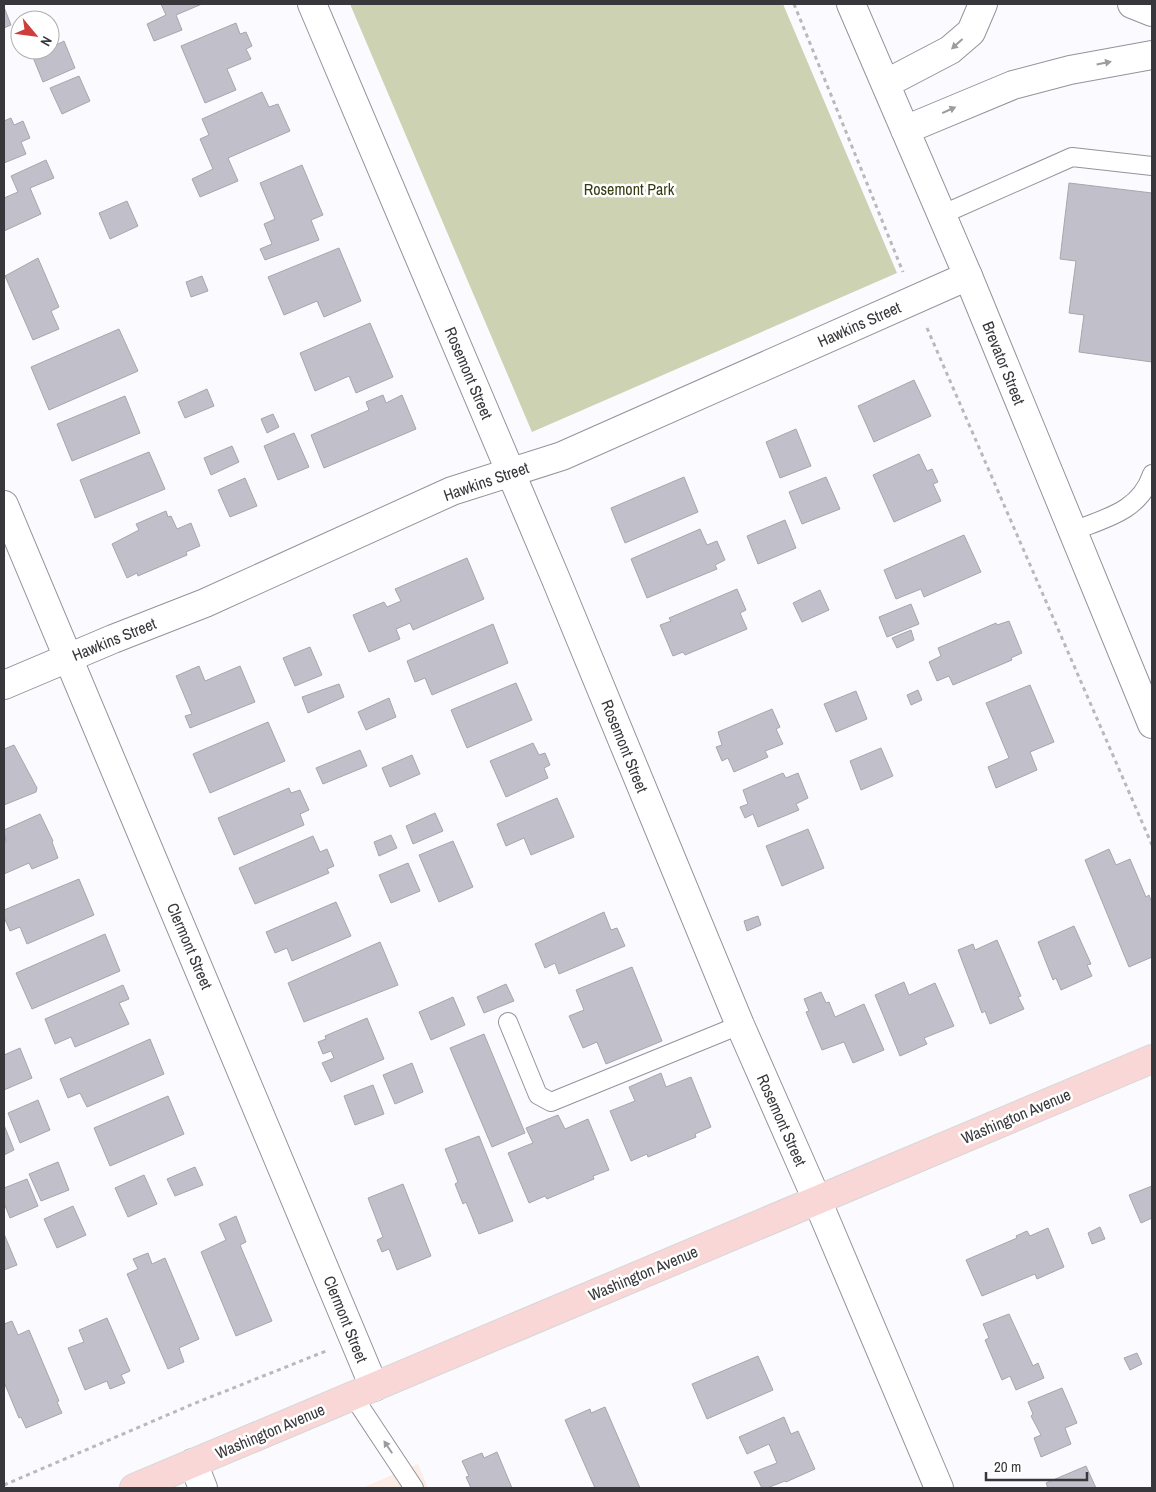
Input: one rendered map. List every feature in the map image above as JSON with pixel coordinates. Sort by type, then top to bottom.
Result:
[{"type":"main road","name":"Washington Avenue","points":[[134,1488],[1152,1059]]},
{"type":"street","name":"Rosemont Street","points":[[312,4],[511,472],[740,1025],[817,1200],[939,1488]]},
{"type":"street","name":"Brevator Street","points":[[851,4],[887,83],[905,130],[968,276],[1152,724]]},
{"type":"street","points":[[887,83],[950,50],[971,32],[983,4]]},
{"type":"street","points":[[1132,4],[1152,12]]},
{"type":"street","points":[[905,130],[1013,86],[1070,70],[1152,55]]},
{"type":"street","name":"Hawkins Street","points":[[4,685],[214,599],[452,491],[562,456],[968,276]]},
{"type":"street","name":"Clermont Street","points":[[4,505],[68,658],[364,1391]]},
{"type":"street","points":[[193,1463],[203,1488]]},
{"type":"lane","points":[[941,215],[1072,157],[1152,166]]},
{"type":"lane","points":[[1073,531],[1129,508],[1146,489],[1152,474]]},
{"type":"lane","points":[[508,1022],[538,1095],[551,1102],[740,1025]]},
{"type":"lane","points":[[364,1391],[414,1488]]},
{"type":"path","points":[[794,4],[907,280]]},
{"type":"path","points":[[934,345],[1152,845]]},
{"type":"path","points":[[4,1485],[193,1404],[327,1351]]},
{"type":"shaded area","points":[[418,1464],[428,1488],[362,1488]]},
{"type":"green space","name":"Rosemont Park","points":[[350,4],[783,4],[897,273],[532,432]]},
{"type":"building","points":[[161,4],[202,4],[176,15],[182,30],[154,41],[147,24],[166,15]]},
{"type":"building","points":[[4,7],[10,25],[4,28]]},
{"type":"building","points":[[236,23],[240,34],[246,32],[252,46],[246,49],[251,59],[227,69],[236,90],[205,103],[181,46]]},
{"type":"building","points":[[64,41],[75,68],[43,82],[34,60],[60,60],[60,43]]},
{"type":"building","points":[[79,76],[90,101],[62,114],[50,88]]},
{"type":"building","points":[[262,92],[269,107],[278,104],[290,131],[228,158],[238,181],[200,197],[192,179],[213,169],[200,139],[209,135],[202,119]]},
{"type":"building","points":[[11,118],[14,125],[23,121],[30,138],[21,142],[26,154],[4,163],[4,121]]},
{"type":"building","points":[[46,160],[54,178],[30,188],[41,214],[4,231],[4,198],[18,192],[11,176]]},
{"type":"building","points":[[302,165],[323,215],[311,220],[319,240],[265,260],[260,249],[272,244],[264,224],[275,219],[260,183]]},
{"type":"building","points":[[1069,183],[1152,193],[1152,362],[1079,352],[1084,315],[1069,313],[1076,261],[1060,259]]},
{"type":"building","points":[[127,201],[138,226],[110,239],[99,213]]},
{"type":"building","points":[[339,248],[361,301],[324,317],[317,301],[284,315],[268,277]]},
{"type":"building","points":[[38,258],[59,307],[51,311],[59,329],[33,340],[5,276]]},
{"type":"building","points":[[202,276],[208,291],[191,297],[186,282]]},
{"type":"building","points":[[370,323],[393,377],[356,393],[349,376],[315,391],[300,353]]},
{"type":"building","points":[[119,329],[138,371],[49,410],[31,367]]},
{"type":"building","points":[[914,380],[931,416],[874,442],[858,406]]},
{"type":"building","points":[[207,389],[214,406],[185,418],[178,402]]},
{"type":"building","points":[[383,395],[386,403],[402,395],[416,429],[324,468],[311,435],[369,410],[366,402]]},
{"type":"building","points":[[125,396],[140,433],[72,461],[57,424]]},
{"type":"building","points":[[273,414],[279,427],[267,433],[261,419]]},
{"type":"building","points":[[796,429],[811,466],[780,478],[766,442]]},
{"type":"building","points":[[294,433],[309,467],[278,480],[264,446]]},
{"type":"building","points":[[232,446],[239,462],[211,475],[204,458]]},
{"type":"building","points":[[149,452],[165,489],[95,518],[80,480]]},
{"type":"building","points":[[919,454],[927,471],[932,469],[938,482],[933,484],[941,501],[894,522],[873,475]]},
{"type":"building","points":[[684,477],[698,512],[625,543],[611,508]]},
{"type":"building","points":[[826,477],[840,509],[802,524],[789,492]]},
{"type":"building","points":[[245,478],[257,506],[230,517],[218,490]]},
{"type":"building","points":[[166,511],[168,517],[171,516],[177,529],[191,523],[200,546],[186,552],[187,555],[138,576],[137,573],[127,578],[112,544],[139,530],[136,524]]},
{"type":"building","points":[[785,520],[796,548],[758,564],[747,536]]},
{"type":"building","points":[[700,529],[707,545],[717,541],[725,560],[715,565],[717,569],[647,598],[631,559]]},
{"type":"building","points":[[964,535],[981,572],[924,597],[921,589],[896,599],[884,570]]},
{"type":"building","points":[[467,558],[484,599],[413,630],[410,623],[396,629],[400,639],[369,652],[353,615],[384,602],[387,607],[401,601],[395,589]]},
{"type":"building","points":[[737,589],[746,610],[740,613],[747,629],[685,655],[683,652],[673,656],[660,625],[671,621],[669,618]]},
{"type":"building","points":[[820,590],[829,610],[802,622],[793,603]]},
{"type":"building","points":[[911,604],[919,624],[887,637],[879,617]]},
{"type":"building","points":[[1009,621],[1022,653],[1011,658],[1012,660],[953,685],[949,676],[937,681],[929,662],[941,656],[938,648],[996,623],[997,625]]},
{"type":"building","points":[[493,624],[508,663],[432,695],[425,678],[415,682],[407,661]]},
{"type":"building","points":[[911,630],[914,640],[897,648],[892,638]]},
{"type":"building","points":[[310,647],[322,675],[295,686],[283,658]]},
{"type":"building","points":[[199,666],[205,681],[240,666],[255,702],[190,728],[185,716],[192,714],[176,676]]},
{"type":"building","points":[[516,683],[532,720],[467,748],[451,710]]},
{"type":"building","points":[[339,684],[344,697],[308,713],[302,697]]},
{"type":"building","points":[[1030,685],[1054,742],[1030,752],[1037,770],[996,788],[988,767],[1009,758],[986,703]]},
{"type":"building","points":[[918,690],[922,700],[911,705],[907,695]]},
{"type":"building","points":[[856,691],[867,719],[836,732],[824,704]]},
{"type":"building","points":[[389,698],[396,717],[366,730],[358,712]]},
{"type":"building","points":[[772,709],[780,727],[776,729],[783,744],[765,751],[768,757],[734,772],[728,758],[722,761],[716,747],[722,745],[718,732]]},
{"type":"building","points":[[268,722],[285,761],[210,793],[193,754]]},
{"type":"building","points":[[533,743],[539,755],[545,753],[550,765],[544,768],[548,778],[506,797],[490,761]]},
{"type":"building","points":[[14,745],[37,788],[36,792],[4,805],[4,749]]},
{"type":"building","points":[[881,748],[893,776],[861,790],[850,761]]},
{"type":"building","points":[[360,750],[367,766],[323,784],[316,768]]},
{"type":"building","points":[[412,755],[420,774],[390,787],[382,768]]},
{"type":"building","points":[[783,773],[786,778],[798,773],[808,798],[796,804],[799,810],[758,827],[753,814],[745,818],[740,807],[748,804],[743,790]]},
{"type":"building","points":[[289,788],[291,793],[300,790],[309,810],[300,814],[304,825],[234,855],[218,818]]},
{"type":"building","points":[[557,798],[574,837],[531,855],[524,838],[506,846],[497,824]]},
{"type":"building","points":[[435,813],[443,831],[413,844],[406,826]]},
{"type":"building","points":[[40,814],[53,841],[58,858],[32,869],[29,863],[4,874],[4,843],[6,842],[4,830]]},
{"type":"building","points":[[808,829],[824,868],[782,886],[766,846]]},
{"type":"building","points":[[391,835],[397,848],[379,856],[374,842]]},
{"type":"building","points":[[313,836],[320,852],[327,849],[334,866],[327,869],[329,873],[255,904],[239,868]]},
{"type":"building","points":[[453,841],[473,887],[439,902],[419,855]]},
{"type":"building","points":[[1109,849],[1116,865],[1130,859],[1146,897],[1149,895],[1152,903],[1152,957],[1129,967],[1085,860]]},
{"type":"building","points":[[408,863],[420,891],[391,903],[379,875]]},
{"type":"building","points":[[79,879],[94,915],[27,944],[20,927],[10,931],[4,917],[4,910]]},
{"type":"building","points":[[336,902],[351,936],[292,961],[287,948],[275,953],[266,932]]},
{"type":"building","points":[[604,912],[611,930],[617,928],[625,946],[559,974],[555,963],[545,968],[535,944]]},
{"type":"building","points":[[758,916],[761,925],[747,931],[744,921]]},
{"type":"building","points":[[1074,926],[1091,964],[1087,965],[1092,976],[1061,990],[1056,978],[1053,980],[1038,942]]},
{"type":"building","points":[[105,934],[120,971],[32,1009],[16,973]]},
{"type":"building","points":[[997,940],[1021,996],[1018,997],[1024,1009],[990,1024],[985,1011],[982,1013],[958,950],[973,944],[975,950]]},
{"type":"building","points":[[380,942],[398,985],[304,1022],[288,983]]},
{"type":"building","points":[[632,967],[662,1041],[606,1064],[597,1042],[583,1048],[569,1016],[584,1010],[576,990]]},
{"type":"building","points":[[904,982],[909,995],[935,983],[954,1026],[924,1038],[927,1044],[900,1056],[875,995]]},
{"type":"building","points":[[506,984],[514,1001],[484,1013],[477,997]]},
{"type":"building","points":[[123,985],[129,999],[119,1003],[129,1024],[75,1047],[71,1037],[55,1044],[45,1019]]},
{"type":"building","points":[[821,992],[826,1003],[829,1002],[835,1017],[864,1004],[884,1050],[853,1063],[844,1042],[822,1050],[806,1012],[809,1011],[804,999]]},
{"type":"building","points":[[453,997],[465,1025],[431,1040],[419,1012]]},
{"type":"building","points":[[367,1018],[384,1059],[331,1082],[322,1063],[334,1058],[331,1051],[323,1054],[318,1042],[326,1039],[325,1036]]},
{"type":"building","points":[[484,1034],[525,1133],[492,1147],[450,1048]]},
{"type":"building","points":[[150,1039],[164,1074],[87,1107],[80,1093],[68,1098],[60,1079]]},
{"type":"building","points":[[20,1048],[32,1078],[4,1090],[4,1055]]},
{"type":"building","points":[[412,1063],[423,1092],[395,1104],[383,1075]]},
{"type":"building","points":[[661,1073],[666,1087],[691,1077],[711,1127],[695,1134],[696,1137],[648,1157],[647,1154],[631,1161],[610,1111],[635,1101],[629,1087]]},
{"type":"building","points":[[373,1085],[384,1114],[355,1125],[344,1096]]},
{"type":"building","points":[[168,1096],[184,1134],[110,1166],[94,1128]]},
{"type":"building","points":[[38,1100],[50,1130],[20,1143],[8,1113]]},
{"type":"building","points":[[558,1115],[565,1129],[588,1119],[609,1170],[593,1176],[594,1179],[547,1199],[545,1196],[529,1203],[508,1153],[533,1143],[526,1128]]},
{"type":"building","points":[[4,1125],[14,1150],[4,1155]]},
{"type":"building","points":[[479,1136],[513,1221],[479,1234],[466,1202],[463,1204],[455,1184],[458,1182],[445,1149]]},
{"type":"building","points":[[58,1162],[69,1190],[41,1201],[29,1174]]},
{"type":"building","points":[[195,1167],[203,1185],[175,1196],[167,1179]]},
{"type":"building","points":[[144,1175],[157,1204],[128,1217],[115,1188]]},
{"type":"building","points":[[27,1179],[38,1206],[10,1218],[4,1203],[4,1188]]},
{"type":"building","points":[[403,1184],[431,1256],[397,1270],[389,1249],[382,1252],[377,1240],[383,1237],[368,1198]]},
{"type":"building","points":[[1152,1186],[1152,1218],[1141,1223],[1129,1195]]},
{"type":"building","points":[[73,1206],[86,1235],[57,1248],[44,1219]]},
{"type":"building","points":[[236,1216],[246,1242],[240,1245],[272,1321],[236,1336],[201,1252],[226,1240],[219,1224]]},
{"type":"building","points":[[1100,1227],[1105,1239],[1092,1244],[1088,1233]]},
{"type":"building","points":[[1048,1228],[1064,1267],[1037,1279],[1035,1274],[982,1296],[966,1260],[1017,1238],[1016,1236],[1027,1231],[1030,1236]]},
{"type":"building","points":[[4,1234],[17,1265],[4,1270]]},
{"type":"building","points":[[148,1253],[152,1264],[165,1258],[199,1339],[179,1348],[184,1362],[168,1369],[127,1274],[138,1269],[133,1259]]},
{"type":"building","points":[[1009,1314],[1033,1366],[1038,1363],[1044,1378],[1016,1390],[1010,1376],[1002,1380],[985,1340],[989,1338],[983,1324]]},
{"type":"building","points":[[107,1318],[130,1371],[121,1375],[125,1383],[110,1389],[107,1381],[85,1390],[68,1348],[84,1342],[79,1330]]},
{"type":"building","points":[[12,1321],[18,1335],[29,1330],[59,1401],[57,1402],[62,1413],[26,1428],[21,1417],[19,1418],[4,1382],[4,1324]]},
{"type":"building","points":[[1137,1353],[1142,1364],[1130,1370],[1124,1358]]},
{"type":"building","points":[[758,1356],[773,1390],[707,1419],[692,1384]]},
{"type":"building","points":[[1062,1388],[1077,1423],[1065,1428],[1071,1444],[1041,1457],[1034,1438],[1041,1435],[1031,1416],[1033,1414],[1028,1402]]},
{"type":"building","points":[[605,1407],[640,1488],[595,1488],[565,1420],[590,1409],[591,1413]]},
{"type":"building","points":[[784,1417],[791,1434],[798,1431],[815,1469],[786,1482],[762,1488],[754,1472],[777,1463],[769,1444],[747,1454],[739,1437]]},
{"type":"building","points":[[497,1452],[512,1488],[471,1488],[466,1477],[469,1476],[462,1461],[482,1453],[484,1458]]},
{"type":"building","points":[[1086,1466],[1096,1488],[1048,1488],[1046,1483]]}]
